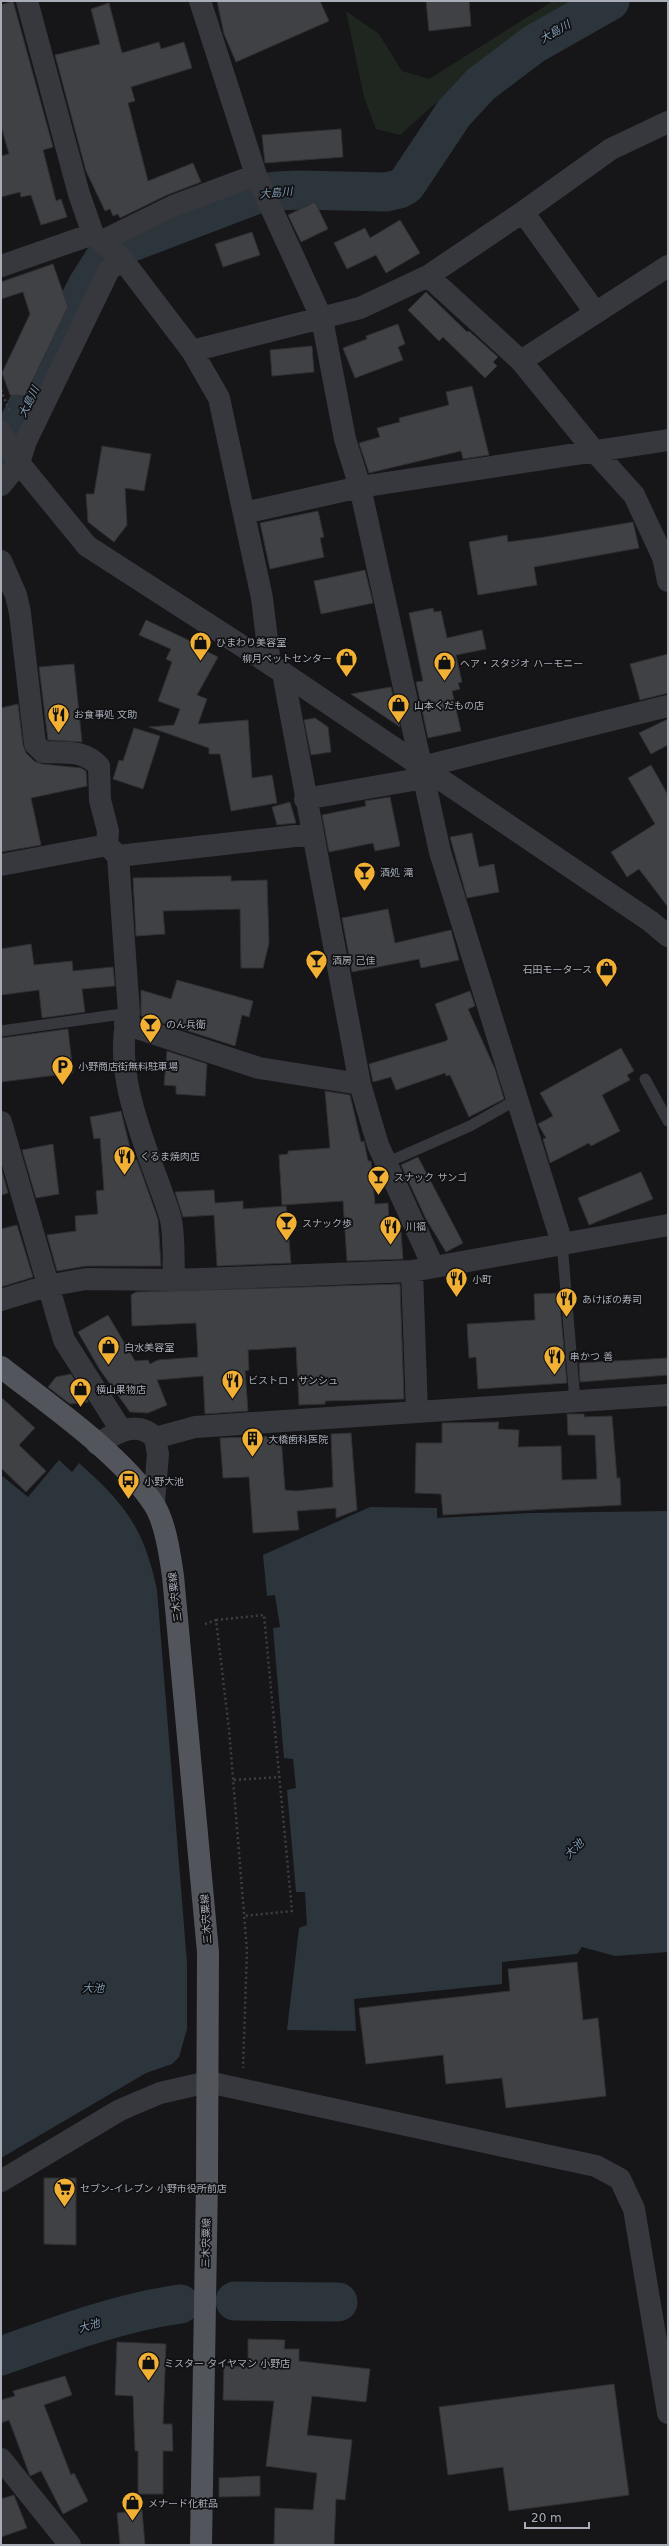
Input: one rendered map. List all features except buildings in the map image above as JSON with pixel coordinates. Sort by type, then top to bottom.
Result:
[{"type":"main road","name":"三木宍粟線","points":[[1,1366],[97,1444],[124,1469],[154,1503],[168,1550],[173,1576],[184,1675],[206,1922],[208,2082],[201,2545]]},
{"type":"street","points":[[27,1],[79,194],[106,245],[192,351],[219,398],[305,799],[360,1084],[378,1145],[433,1266]]},
{"type":"street","points":[[200,1],[256,175],[322,318],[346,439],[360,487],[440,852],[516,1100],[562,1243]]},
{"type":"street","points":[[192,351],[360,308],[428,276],[523,212],[611,149],[668,122]]},
{"type":"street","points":[[1,266],[106,245],[173,206],[256,175]]},
{"type":"street","points":[[523,212],[595,312]]},
{"type":"street","points":[[1,485],[18,463],[26,441],[109,270],[106,245]]},
{"type":"street","points":[[521,361],[668,266]]},
{"type":"street","points":[[428,276],[521,361],[596,453],[634,495],[663,557],[668,581]]},
{"type":"street","points":[[1,432],[18,463],[88,546],[277,669],[423,772],[650,921],[668,936]]},
{"type":"street","points":[[244,513],[360,487],[596,453],[668,440]]},
{"type":"street","points":[[1,561],[16,595],[20,613],[35,744],[42,752],[79,753],[91,757],[99,766],[100,800],[113,850],[127,1018],[124,1038],[126,1070],[134,1112],[144,1149],[171,1218],[174,1280]]},
{"type":"street","points":[[305,799],[423,772],[668,706]]},
{"type":"street","points":[[1,866],[113,850],[312,834]]},
{"type":"street","points":[[127,1018],[259,1068],[360,1084]]},
{"type":"street","points":[[1,1122],[47,1286],[64,1340],[122,1430]]},
{"type":"street","points":[[1,1300],[47,1286],[86,1279],[174,1280],[412,1271],[433,1266],[668,1225]]},
{"type":"street","points":[[412,1271],[417,1412]]},
{"type":"street","points":[[155,1438],[195,1427],[668,1395]]},
{"type":"street","points":[[97,1444],[122,1430],[131,1428],[149,1432],[155,1438],[158,1454],[154,1503]]},
{"type":"street","points":[[1,2181],[120,2110],[160,2093],[208,2082],[596,2166],[620,2179],[634,2209],[668,2413]]},
{"type":"street","points":[[1,2459],[70,2545]]},
{"type":"lane","points":[[1,1031],[127,1018]]},
{"type":"lane","points":[[645,1079],[668,1121]]},
{"type":"lane","points":[[386,1162],[470,1126],[516,1100]]},
{"type":"lane","points":[[562,1243],[575,1401]]},
{"type":"path","points":[[205,1624],[216,1620],[264,1615],[292,1911],[244,1916]]},
{"type":"path","points":[[216,1620],[234,1780],[247,1951],[243,2069]]},
{"type":"path","points":[[234,1780],[280,1776]]},
{"type":"shaded area","points":[[553,1],[585,1],[555,17],[431,107],[400,135],[376,129],[364,97],[346,11],[379,34],[402,71],[429,79]]},
{"type":"water","name":"大池","points":[[59,1460],[72,1472],[79,1463],[109,1491],[120,1505],[139,1533],[152,1568],[157,1590],[187,1963],[187,2029],[179,2057],[172,2064],[146,2073],[1,2158],[1,1475],[28,1497]]},
{"type":"water","points":[[370,1507],[437,1508],[437,1518],[529,1513],[668,1511],[668,1952],[615,1956],[582,1947],[577,1954],[502,1962],[502,1984],[354,1999],[356,2031],[287,2030],[299,1928],[307,1925],[305,1892],[296,1892],[287,1790],[296,1788],[293,1759],[284,1758],[273,1628],[280,1627],[275,1595],[267,1596],[263,1555]]},
{"type":"waterway","name":"大島川","points":[[1,459],[87,286],[106,256],[124,245],[255,195],[275,191],[299,190],[386,192],[399,189],[406,185],[454,113],[481,84],[534,44],[610,1]]},
{"type":"waterway","name":"大池","points":[[235,2301],[338,2302]]},
{"type":"waterway","name":"大池","points":[[1,2356],[111,2319],[180,2304]]},
{"type":"place","name":"ひまわり美容室","points":[[201,662]]},
{"type":"place","name":"柳月ペットセンター","points":[[347,678]]},
{"type":"place","name":"ヘア・スタジオ ハーモニー","points":[[444,682]]},
{"type":"place","name":"山本くだもの店","points":[[398,724]]},
{"type":"place","name":"お食事処 文助","points":[[59,734]]},
{"type":"place","name":"酒処 滝","points":[[364,892]]},
{"type":"place","name":"酒房 己佳","points":[[316,980]]},
{"type":"place","name":"石田モータース","points":[[607,988]]},
{"type":"place","name":"のん兵衛","points":[[151,1044]]},
{"type":"place","name":"小野商店街無料駐車場","points":[[62,1086]]},
{"type":"place","name":"くるま焼肉店","points":[[125,1176]]},
{"type":"place","name":"スナック サンゴ","points":[[378,1196]]},
{"type":"place","name":"スナック歩","points":[[286,1242]]},
{"type":"place","name":"川福","points":[[390,1246]]},
{"type":"place","name":"小町","points":[[456,1298]]},
{"type":"place","name":"あけぼの寿司","points":[[566,1318]]},
{"type":"place","name":"白水美容室","points":[[108,1366]]},
{"type":"place","name":"串かつ 善","points":[[554,1376]]},
{"type":"place","name":"ビストロ・サンシュ","points":[[232,1400]]},
{"type":"place","name":"横山果物店","points":[[81,1408]]},
{"type":"place","name":"大橋歯科医院","points":[[252,1458]]},
{"type":"place","name":"小野大池","points":[[129,1500]]},
{"type":"place","name":"セブン-イレブン 小野市役所前店","points":[[65,2208]]},
{"type":"place","name":"ミスター タイヤマン 小野店","points":[[149,2382]]},
{"type":"place","name":"メナード化粧品","points":[[132,2522]]}]
